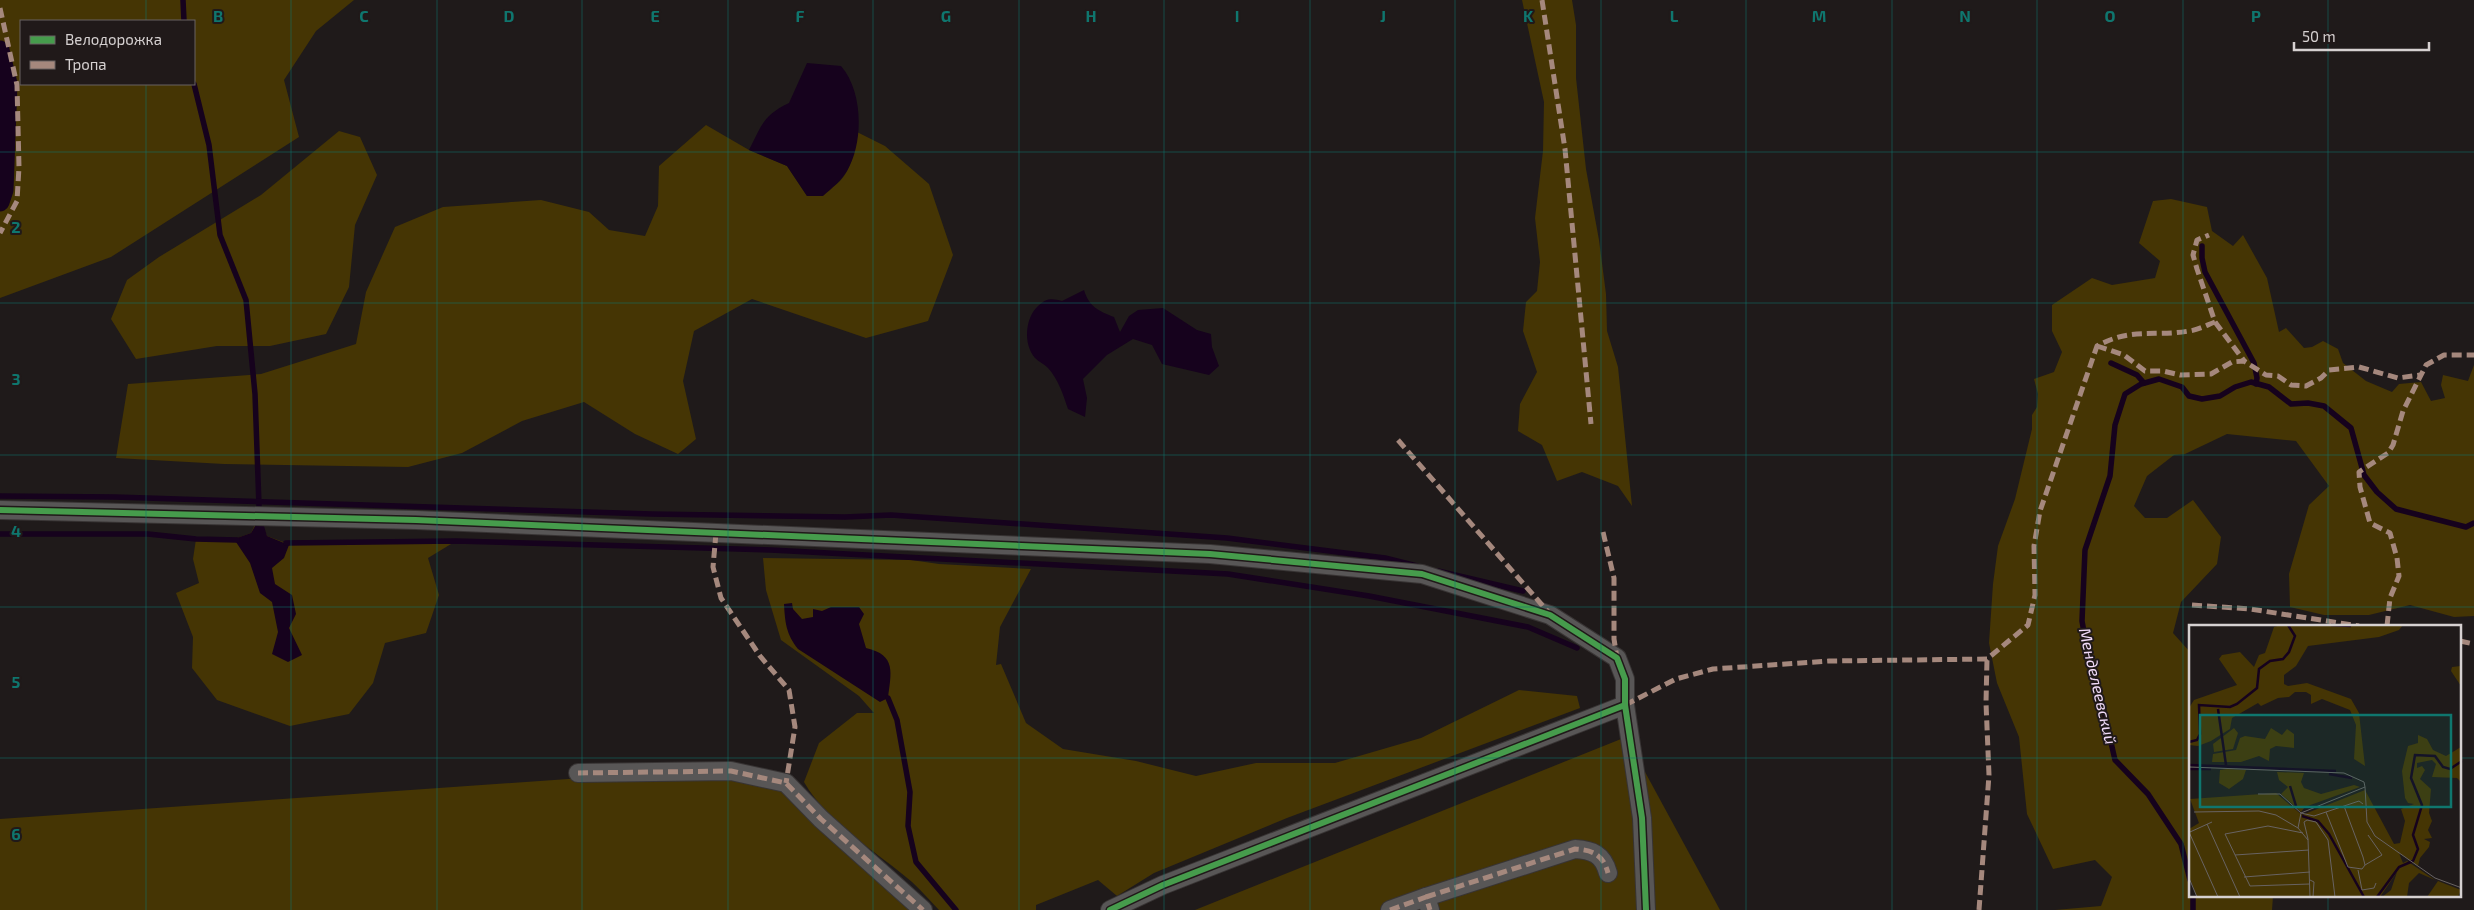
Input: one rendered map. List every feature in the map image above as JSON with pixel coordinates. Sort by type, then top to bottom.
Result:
[{"type":"street","points":[[0,510],[416,520],[1210,554],[1422,574],[1550,615],[1617,658],[1625,678],[1625,705],[1642,818],[1646,910]]},
{"type":"street","points":[[1110,910],[1163,885],[1625,705]]},
{"type":"street","points":[[578,773],[731,771],[786,783],[821,819],[923,910]]},
{"type":"street","points":[[1390,910],[1428,904],[1575,850],[1591,850],[1606,864],[1608,872]]},
{"type":"shaded area","points":[[0,0],[354,0],[316,31],[284,80],[299,137],[111,257],[0,298]]},
{"type":"shaded area","points":[[1522,0],[1572,0],[1576,25],[1576,78],[1586,169],[1599,240],[1606,294],[1607,331],[1618,367],[1632,506],[1618,486],[1582,472],[1557,481],[1542,445],[1518,431],[1520,404],[1537,372],[1523,331],[1526,302],[1537,291],[1540,262],[1535,218],[1543,151],[1544,102]]},
{"type":"shaded area","points":[[807,63],[841,66],[854,89],[859,117],[853,159],[842,178],[823,196],[807,196],[787,166],[749,150],[768,117],[789,103]]},
{"type":"shaded area","points":[[706,125],[749,150],[787,166],[807,196],[824,191],[840,182],[854,154],[857,132],[885,146],[929,184],[953,255],[928,321],[866,338],[752,299],[694,331],[683,381],[696,439],[678,454],[635,434],[584,402],[522,421],[462,453],[408,467],[224,464],[116,458],[128,384],[261,374],[356,344],[366,292],[395,227],[443,207],[541,200],[589,212],[609,230],[645,236],[658,206],[659,166]]},
{"type":"shaded area","points":[[339,131],[360,137],[377,175],[355,225],[349,287],[326,334],[270,346],[217,346],[136,359],[111,319],[127,280],[159,257],[261,195]]},
{"type":"shaded area","points":[[2171,199],[2207,207],[2212,231],[2233,246],[2243,235],[2267,278],[2279,332],[2286,328],[2304,348],[2312,347],[2323,341],[2338,349],[2343,363],[2366,381],[2392,392],[2399,384],[2421,382],[2431,401],[2445,398],[2441,385],[2443,375],[2468,381],[2474,365],[2474,616],[2454,617],[2410,605],[2369,615],[2324,615],[2290,607],[2289,574],[2309,505],[2329,486],[2296,441],[2227,434],[2185,454],[2174,455],[2147,476],[2134,506],[2145,518],[2167,518],[2193,500],[2221,537],[2217,564],[2181,602],[2173,633],[2189,651],[2189,898],[2273,898],[2272,910],[2055,910],[2101,906],[2112,877],[2095,860],[2053,869],[2027,814],[2019,737],[1997,683],[1989,643],[1998,546],[2015,499],[2032,429],[2032,415],[2037,407],[2038,394],[2034,379],[2054,372],[2062,352],[2052,331],[2052,305],[2092,278],[2112,285],[2155,278],[2160,261],[2139,243],[2153,201]]},
{"type":"shaded area","points":[[1084,290],[1095,308],[1114,317],[1120,332],[1129,316],[1138,310],[1163,308],[1197,330],[1211,334],[1212,347],[1219,366],[1209,375],[1162,364],[1152,345],[1133,339],[1107,355],[1083,379],[1087,398],[1085,417],[1068,409],[1055,377],[1031,352],[1027,331],[1030,317],[1041,303],[1049,299],[1062,301]]},
{"type":"shaded area","points":[[259,516],[267,536],[286,543],[456,541],[428,558],[439,595],[426,633],[385,643],[373,683],[349,714],[290,726],[217,700],[192,668],[193,637],[176,593],[199,583],[193,559],[196,539],[234,539],[251,533]]},
{"type":"shaded area","points":[[261,516],[267,536],[289,545],[284,558],[272,568],[275,584],[292,595],[296,614],[289,628],[302,655],[288,662],[272,654],[278,632],[272,602],[260,593],[250,563],[234,539],[251,533]]},
{"type":"shaded area","points":[[763,558],[911,560],[939,564],[1031,569],[1000,627],[996,665],[1001,664],[1026,723],[1063,749],[1136,761],[1196,776],[1256,763],[1335,763],[1421,738],[1519,690],[1577,696],[1580,708],[1287,818],[1154,873],[1117,896],[1098,880],[1036,905],[1036,910],[939,910],[912,882],[839,824],[814,797],[804,782],[819,743],[857,713],[874,713],[859,696],[781,640],[766,590]]},
{"type":"shaded area","points":[[792,603],[793,609],[802,619],[813,617],[813,609],[822,611],[831,607],[859,607],[864,614],[859,624],[866,648],[883,655],[890,666],[888,698],[880,702],[798,649],[789,633],[785,617],[784,604]]},
{"type":"shaded area","points":[[1626,737],[1720,910],[1195,910]]},
{"type":"shaded area","points":[[752,766],[921,910],[0,910],[0,819]]},
{"type":"waterway","points":[[183,0],[184,20]]},
{"type":"waterway","points":[[0,50],[8,84],[4,190],[0,202]]},
{"type":"waterway","points":[[194,85],[209,145],[220,235],[246,300],[255,394],[259,506]]},
{"type":"waterway","points":[[2202,246],[2205,272],[2254,363],[2257,378],[2256,384]]},
{"type":"waterway","points":[[2111,363],[2137,375],[2144,383]]},
{"type":"waterway","name":"Менделеевский","points":[[2189,876],[2181,844],[2148,794],[2115,760],[2103,707],[2091,671],[2082,621],[2085,550],[2110,476],[2115,425],[2125,394],[2141,384],[2159,379],[2182,387],[2189,396],[2202,399],[2220,396],[2235,387],[2251,382],[2269,387],[2291,404],[2308,403],[2324,406],[2351,428],[2364,475],[2377,492],[2396,509],[2466,527],[2474,523]]},
{"type":"waterway","points":[[0,496],[115,497],[651,514],[845,517],[891,515],[1227,538],[1385,558],[1417,566]]},
{"type":"waterway","points":[[0,534],[148,534],[196,539],[237,540]]},
{"type":"waterway","points":[[286,543],[456,541],[771,550],[1228,574],[1369,596],[1528,627],[1577,648]]},
{"type":"waterway","points":[[1438,571],[1523,591]]},
{"type":"waterway","points":[[888,698],[897,720],[910,792],[908,826],[916,862],[956,910]]},
{"type":"waterway","name":"Менделеевский","points":[[2193,898],[2193,910]]},
{"type":"marked path","points":[[1542,0],[1565,149],[1591,424]]},
{"type":"marked path","points":[[0,8],[17,85],[19,167],[17,201],[0,233]]},
{"type":"marked path","points":[[1625,705],[1676,679],[1713,669],[1829,661],[1987,659],[2028,625],[2035,595],[2034,546],[2040,511],[2097,346],[2121,336],[2176,333],[2199,329],[2215,322],[2193,255],[2197,240],[2209,235]]},
{"type":"marked path","points":[[2215,322],[2245,362]]},
{"type":"marked path","points":[[2097,346],[2124,355],[2145,371],[2163,371],[2180,375],[2211,374],[2232,362],[2244,361],[2266,375],[2278,376],[2291,385],[2306,386],[2321,378],[2329,370],[2359,367],[2398,378],[2420,375]]},
{"type":"marked path","points":[[2387,625],[2390,598],[2399,576],[2397,558],[2390,533],[2370,523],[2360,487],[2359,472],[2388,453],[2393,445],[2403,411],[2426,365],[2444,355],[2474,355]]},
{"type":"marked path","points":[[1398,440],[1549,613]]},
{"type":"marked path","points":[[1603,532],[1614,578],[1614,639],[1617,658]]},
{"type":"marked path","points":[[716,533],[713,567],[721,598],[760,656],[789,690],[795,727],[786,783]]},
{"type":"marked path","points":[[2192,605],[2250,609],[2353,625]]},
{"type":"marked path","points":[[2462,641],[2474,644]]},
{"type":"marked path","points":[[1979,910],[1989,775],[1986,703],[1987,659]]},
{"type":"marked path","points":[[578,773],[731,771],[786,783],[821,819],[923,910]]},
{"type":"marked path","points":[[1426,897],[1575,849],[1596,854],[1603,861],[1608,873]]},
{"type":"marked path","points":[[1390,910],[1426,897],[1430,910]]},
{"type":"cycle path","points":[[0,510],[416,520],[1210,554],[1422,574],[1550,615],[1617,658],[1625,679],[1625,705]]},
{"type":"cycle path","points":[[1110,910],[1163,885],[1625,705],[1642,818],[1646,910]]}]
